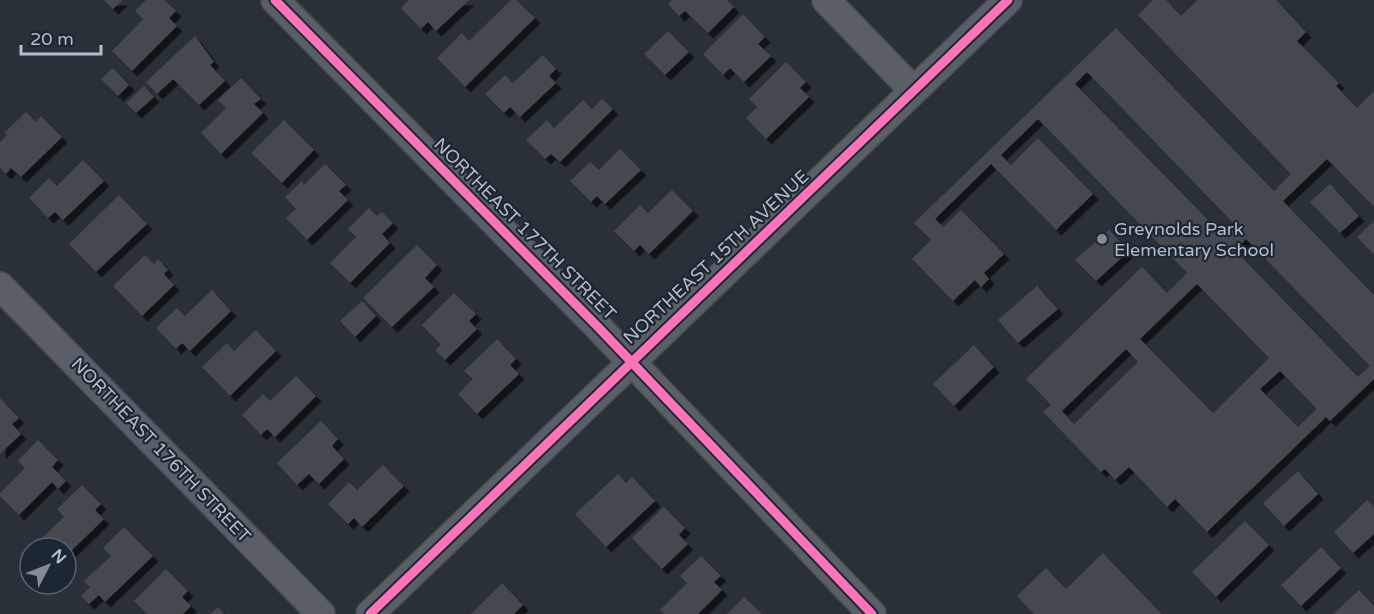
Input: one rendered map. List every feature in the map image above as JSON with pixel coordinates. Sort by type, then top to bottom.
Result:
[{"type":"street","name":"NORTHEAST 177TH STREET","points":[[275,0],[631,361],[872,614]]},
{"type":"street","points":[[826,0],[913,90]]},
{"type":"street","name":"NORTHEAST 15TH AVENUE","points":[[370,614],[1008,0]]},
{"type":"street","name":"NORTHEAST 176TH STREET","points":[[0,286],[321,614]]},
{"type":"building","points":[[104,0],[123,0],[113,9]]},
{"type":"building","points":[[146,0],[164,0],[176,11],[169,18],[177,26],[132,71],[112,51],[143,19],[135,11]]},
{"type":"building","points":[[409,0],[469,0],[436,31],[428,22],[421,29],[401,8]]},
{"type":"building","points":[[511,0],[516,0],[535,18],[465,87],[437,58],[462,33],[469,41]]},
{"type":"building","points":[[672,0],[727,0],[734,7],[708,33],[685,11],[679,16],[668,4]]},
{"type":"building","points":[[1153,0],[1166,0],[1181,16],[1198,0],[1276,0],[1306,32],[1297,41],[1339,83],[1336,86],[1357,108],[1374,91],[1374,207],[1327,159],[1283,201],[1374,295],[1374,379],[1330,421],[1326,417],[1207,532],[1175,499],[1167,507],[1129,467],[1115,480],[1105,469],[1101,472],[1043,412],[1051,405],[1026,379],[1142,267],[1167,293],[1187,273],[1038,119],[1001,155],[1011,165],[1038,138],[1093,194],[1056,230],[991,164],[935,219],[943,227],[961,210],[1004,254],[984,273],[989,279],[981,287],[975,280],[953,301],[912,259],[931,240],[914,223],[1116,28],[1274,191],[1291,174],[1138,15]],"holes":[[[1087,72],[1236,226],[1225,237],[1075,84]],[[1246,239],[1370,366],[1358,377],[1235,250]],[[1197,284],[1269,358],[1213,413],[1140,339]],[[1126,349],[1138,362],[1074,424],[1062,411]],[[1280,371],[1317,409],[1298,427],[1260,389]]]},
{"type":"building","points":[[743,14],[765,37],[758,44],[771,56],[744,82],[730,68],[723,75],[703,54]]},
{"type":"building","points":[[668,31],[689,52],[665,75],[644,54]]},
{"type":"building","points":[[195,36],[214,62],[210,65],[225,81],[199,105],[173,79],[157,94],[146,82]]},
{"type":"building","points":[[543,55],[556,69],[549,76],[556,83],[520,117],[510,107],[504,113],[485,94],[505,75],[513,83]]},
{"type":"building","points":[[786,62],[806,82],[800,88],[809,97],[766,139],[746,118],[757,107],[749,99]]},
{"type":"building","points":[[113,68],[129,85],[118,96],[101,79]]},
{"type":"building","points":[[241,78],[261,99],[254,104],[263,113],[221,154],[201,133],[226,108],[218,100]]},
{"type":"building","points":[[144,86],[154,97],[136,113],[126,103]]},
{"type":"building","points":[[602,99],[613,109],[560,162],[551,154],[545,159],[526,140],[547,120],[554,128],[583,100],[592,109]]},
{"type":"building","points":[[26,112],[36,122],[41,116],[62,137],[21,177],[11,168],[6,174],[0,168],[0,142],[7,135],[4,133]]},
{"type":"building","points":[[284,120],[314,150],[282,183],[251,153]]},
{"type":"building","points":[[620,149],[641,170],[605,204],[597,196],[591,202],[570,181],[590,162],[599,170]]},
{"type":"building","points":[[83,160],[104,181],[63,220],[55,212],[48,218],[29,198],[49,178],[57,186]]},
{"type":"building","points":[[325,164],[346,185],[339,191],[348,200],[307,240],[286,218],[296,209],[285,197],[302,181],[304,185]]},
{"type":"building","points":[[1330,184],[1359,216],[1340,233],[1310,202]]},
{"type":"building","points":[[672,190],[693,211],[649,254],[640,245],[634,251],[614,231],[640,205],[648,213]]},
{"type":"building","points":[[119,195],[147,224],[96,272],[69,244]]},
{"type":"building","points":[[369,208],[377,216],[382,212],[393,223],[382,234],[390,243],[350,283],[330,263],[356,237],[348,229]]},
{"type":"building","points":[[1374,221],[1374,255],[1357,237]]},
{"type":"building","points":[[1109,230],[1129,251],[1096,281],[1075,260]]},
{"type":"building","points":[[417,245],[437,265],[425,278],[434,287],[392,327],[363,298]]},
{"type":"building","points":[[145,255],[154,264],[158,259],[168,270],[164,274],[174,285],[142,316],[113,286]]},
{"type":"building","points":[[1037,286],[1058,309],[1018,343],[998,320]]},
{"type":"building","points":[[212,290],[231,311],[190,351],[182,343],[176,349],[156,328],[177,308],[185,316]]},
{"type":"building","points":[[454,293],[476,314],[469,321],[477,329],[445,360],[435,350],[441,345],[422,325]]},
{"type":"building","points":[[362,301],[376,316],[355,337],[340,321]]},
{"type":"building","points":[[256,330],[276,351],[230,396],[202,367],[227,343],[234,351]]},
{"type":"building","points":[[497,339],[516,359],[510,365],[519,374],[477,414],[458,394],[473,379],[464,371]]},
{"type":"building","points":[[974,345],[994,367],[954,406],[933,384]]},
{"type":"building","points":[[296,376],[316,396],[275,437],[267,429],[261,435],[242,415],[263,394],[270,401]]},
{"type":"building","points":[[0,398],[19,418],[12,424],[21,434],[0,454]]},
{"type":"building","points":[[321,421],[338,439],[332,446],[344,459],[319,484],[309,474],[297,485],[277,463]]},
{"type":"building","points":[[38,440],[58,460],[52,467],[66,481],[58,489],[52,482],[19,515],[0,496],[0,493],[25,468],[18,461]]},
{"type":"building","points":[[383,465],[404,486],[362,527],[354,518],[348,524],[328,504],[349,482],[357,490]]},
{"type":"building","points":[[1298,471],[1318,494],[1284,526],[1263,503]]},
{"type":"building","points":[[618,474],[626,483],[632,477],[655,501],[606,547],[575,514]]},
{"type":"building","points":[[82,485],[101,504],[95,510],[104,519],[78,544],[78,536],[44,536],[64,517],[57,509]]},
{"type":"building","points":[[1367,500],[1374,507],[1374,534],[1353,553],[1334,532]]},
{"type":"building","points":[[664,507],[685,528],[679,535],[688,544],[662,569],[632,538]]},
{"type":"building","points":[[1245,521],[1269,545],[1216,597],[1192,572]]},
{"type":"building","points":[[124,527],[153,556],[105,602],[99,595],[89,604],[81,596],[90,587],[84,581],[111,556],[103,548]]},
{"type":"building","points":[[1321,547],[1341,568],[1301,606],[1281,585]]},
{"type":"building","points":[[1103,553],[1162,614],[1034,614],[1017,596],[1046,568],[1066,589]]},
{"type":"building","points":[[701,556],[721,576],[714,582],[722,590],[698,614],[664,614],[660,610],[687,583],[680,576]]},
{"type":"building","points":[[166,569],[188,591],[182,597],[191,606],[183,614],[147,614],[134,601]]},
{"type":"building","points":[[502,583],[523,605],[514,614],[471,614]]},
{"type":"building","points":[[1359,590],[1374,606],[1374,614],[1333,614]]},
{"type":"building","points":[[744,597],[762,614],[727,614]]},
{"type":"building","points":[[218,607],[224,614],[210,614]]},
{"type":"cycle path","points":[[275,0],[598,327],[872,614]]},
{"type":"cycle path","points":[[370,614],[1008,0]]},
{"type":"place","name":"Greynolds Park Elementary School","points":[[1102,239]]}]
